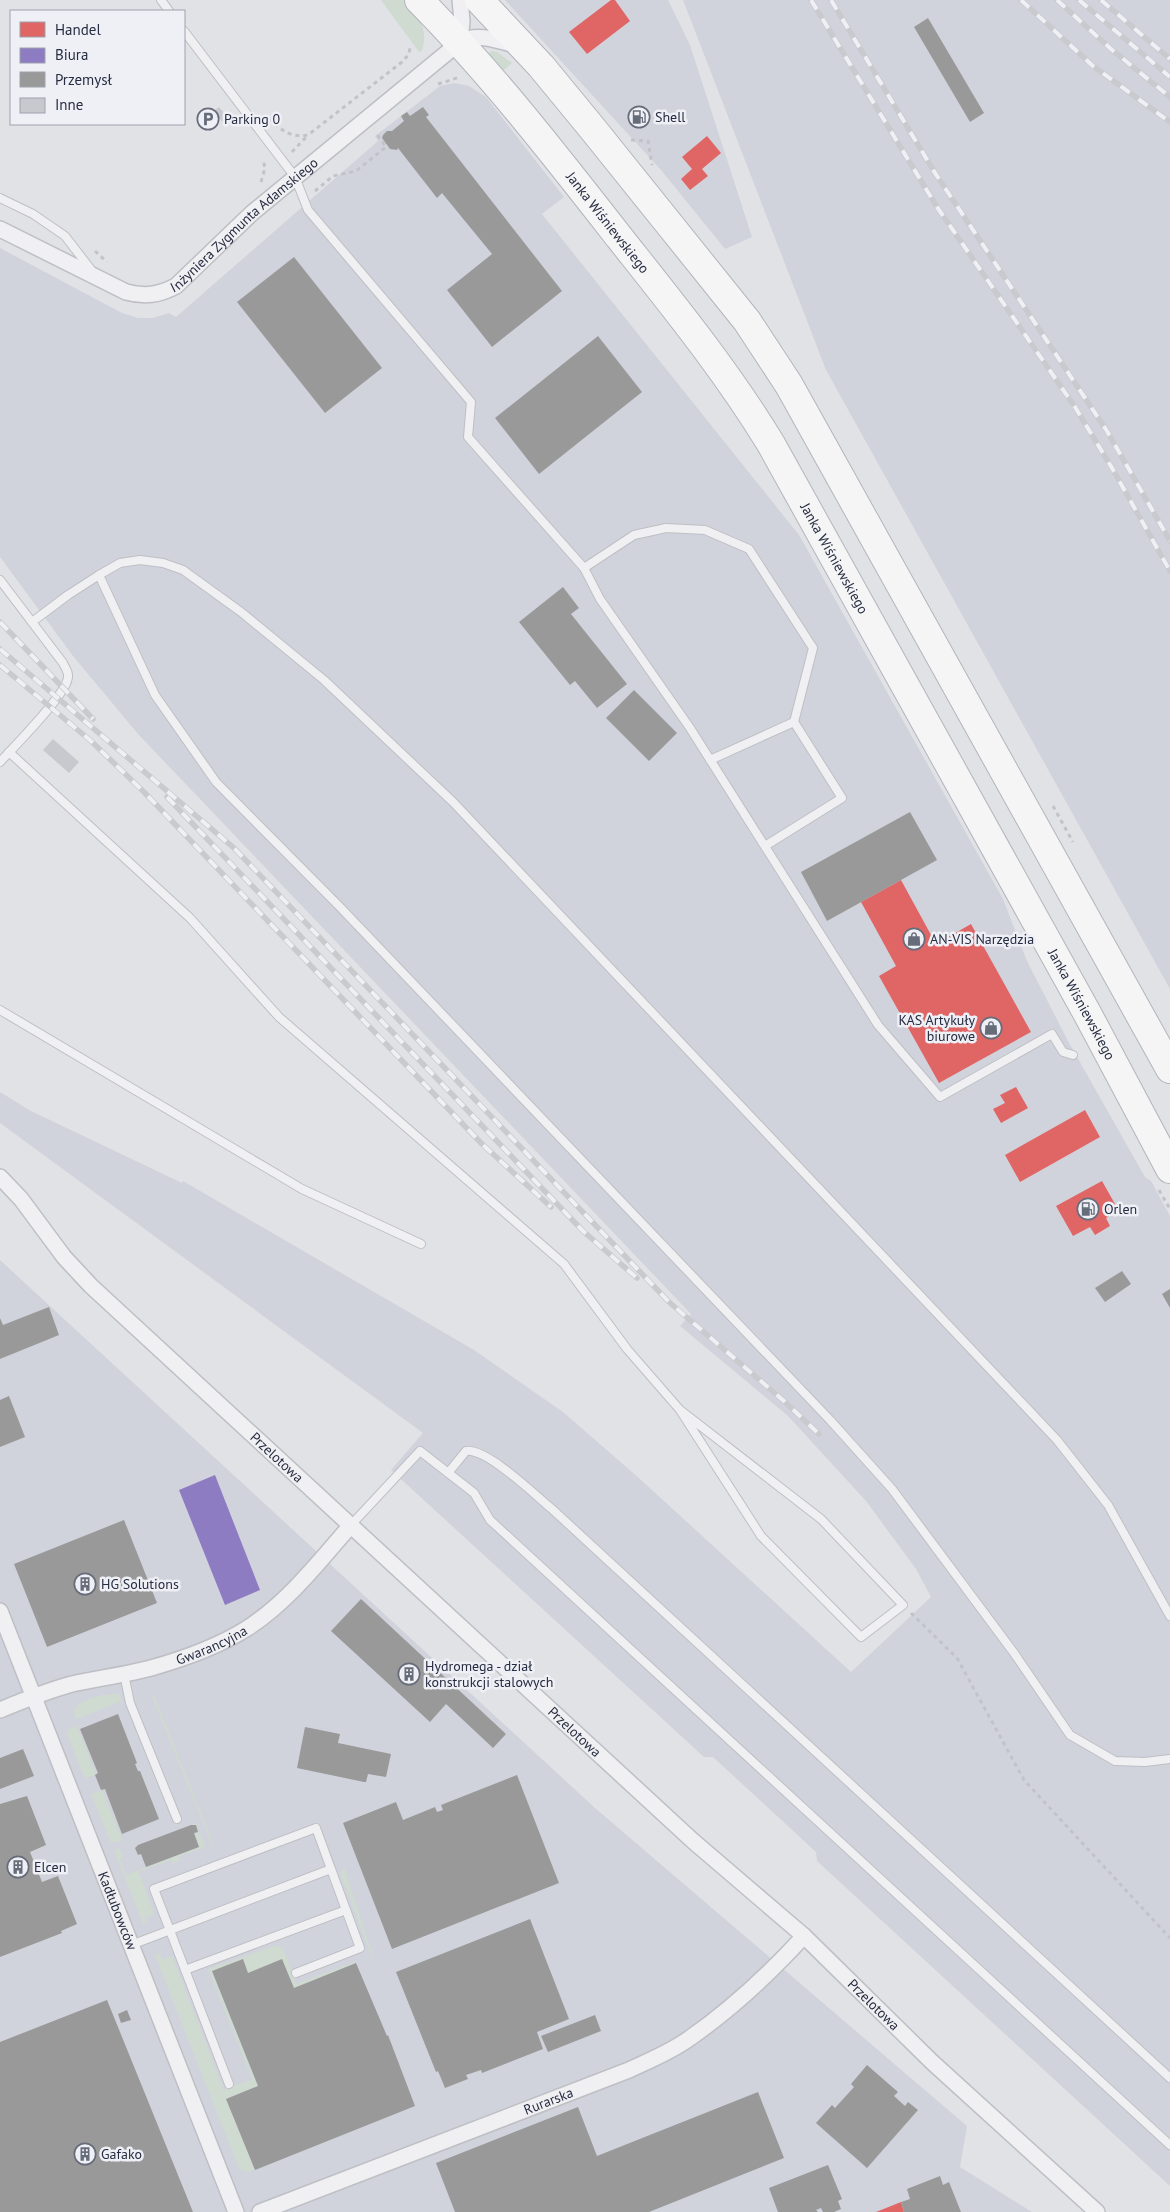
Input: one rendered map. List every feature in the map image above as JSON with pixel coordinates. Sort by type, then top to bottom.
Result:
[{"type":"highway","name":"Janka Wiśniewskiego","points":[[419,0],[460,42],[531,124],[683,317],[747,405],[776,452],[1036,922],[1164,1178]]},
{"type":"highway","points":[[479,0],[525,48],[592,128],[740,314],[789,385],[1170,1069]]},
{"type":"street","points":[[460,0],[462,21],[460,42]]},
{"type":"street","name":"Inżyniera Zygmunta Adamskiego","points":[[0,229],[98,279],[136,295],[148,296],[176,286],[252,213],[460,42],[468,38],[490,38],[525,48]]},
{"type":"street","name":"Przelotowa","points":[[0,1177],[21,1199],[64,1258],[91,1286],[693,1841],[804,1936],[932,2062],[1097,2212]]},
{"type":"street","name":"Gwarancyjna","points":[[0,1710],[34,1696],[72,1684],[151,1668],[201,1652],[247,1628],[288,1595],[351,1525]]},
{"type":"street","name":"Kadłubowców","points":[[0,1611],[236,2212]]},
{"type":"street","name":"Rurarska","points":[[260,2212],[583,2088],[663,2054],[689,2039],[715,2018],[784,1957],[804,1936]]},
{"type":"lane","points":[[185,32],[295,177],[308,210],[471,402],[468,437],[584,568],[600,599],[690,728],[878,1025],[940,1097],[1052,1034],[1063,1052],[1073,1055]]},
{"type":"lane","points":[[0,198],[33,214],[65,236],[98,279]]},
{"type":"lane","points":[[584,568],[634,535],[666,528],[705,530],[749,549],[813,648],[794,722],[842,798],[765,846]]},
{"type":"lane","points":[[32,622],[68,595],[120,563],[140,560],[163,564],[183,570],[241,612],[324,680],[453,802],[1057,1440],[1108,1505],[1170,1616]]},
{"type":"lane","points":[[99,575],[155,695],[216,782],[359,928],[830,1420],[892,1489],[1014,1653],[1070,1735],[1115,1761],[1145,1762],[1170,1758]]},
{"type":"lane","points":[[0,580],[68,672],[68,680],[58,697],[0,762]]},
{"type":"lane","points":[[710,760],[794,722]]},
{"type":"lane","points":[[9,752],[190,918],[278,1017],[564,1264],[627,1349],[680,1410],[761,1536],[861,1637],[903,1605],[821,1519],[680,1410]]},
{"type":"lane","points":[[0,1010],[302,1189],[421,1244]]},
{"type":"lane","points":[[351,1525],[420,1451],[474,1493],[490,1520],[1170,2145]]},
{"type":"lane","points":[[448,1473],[466,1451],[478,1453],[507,1472],[540,1499],[1170,2078]]},
{"type":"lane","points":[[124,1674],[130,1703],[177,1819]]},
{"type":"lane","points":[[229,2084],[154,1889],[316,1828],[360,1948],[296,1973]]},
{"type":"lane","points":[[131,1945],[331,1869]]},
{"type":"lane","points":[[185,1970],[346,1910]]},
{"type":"path","points":[[248,116],[263,111],[279,129],[287,134],[308,135],[402,62],[409,54],[410,47]]},
{"type":"path","points":[[432,89],[439,83],[462,76]]},
{"type":"path","points":[[304,200],[333,176],[356,171],[386,147],[375,134],[382,128]]},
{"type":"path","points":[[624,139],[648,141]]},
{"type":"path","points":[[258,186],[262,180],[265,168],[262,156]]},
{"type":"path","points":[[91,247],[112,267]]},
{"type":"path","points":[[1164,1178],[1170,1209]]},
{"type":"path","points":[[903,1605],[957,1658],[1024,1780],[1170,1938]]},
{"type":"shaded area","points":[[381,0],[403,0],[413,11],[421,22],[423,29],[424,42],[422,50],[419,52]]},
{"type":"shaded area","name":"Shell","points":[[505,0],[668,0],[690,45],[752,237],[725,249],[661,170]]},
{"type":"shaded area","points":[[683,0],[1170,0],[1170,989],[826,370]]},
{"type":"shaded area","points":[[491,51],[497,52],[512,63],[503,71],[488,55]]},
{"type":"shaded area","points":[[454,83],[469,86],[486,97],[564,197],[542,214],[799,535],[1003,899],[1027,961],[1068,1041],[1145,1177],[1151,1181],[1170,1216],[1170,2186],[817,1861],[816,1852],[713,1757],[704,1757],[391,1470],[423,1433],[0,1123],[0,1092],[31,1111],[182,1183],[183,1181],[474,1350],[563,1412],[640,1479],[851,1672],[931,1597],[916,1569],[866,1501],[788,1416],[680,1326],[691,1314],[138,734],[73,656],[0,557],[0,248],[122,313],[138,318],[153,318],[169,313],[176,317],[378,141],[375,136],[440,86]]},
{"type":"shaded area","points":[[0,1260],[595,1808],[967,2126],[960,2167],[1032,2212],[0,2212]]},
{"type":"shaded area","points":[[118,1693],[122,1701],[76,1718],[74,1714],[79,1704],[98,1696]]},
{"type":"shaded area","points":[[154,1695],[213,1843],[212,1845],[152,1696]]},
{"type":"shaded area","points":[[77,1726],[96,1774],[85,1779],[67,1734],[69,1729]]},
{"type":"shaded area","points":[[102,1790],[122,1840],[111,1843],[91,1794]]},
{"type":"shaded area","points":[[196,1823],[205,1847],[178,1857],[180,1861],[173,1864],[171,1860],[139,1872],[154,1914],[146,1917],[147,1922],[143,1924],[114,1850],[120,1848],[123,1857],[120,1859],[126,1875],[199,1847],[194,1833],[198,1832],[196,1825],[191,1825]]},
{"type":"shaded area","points":[[344,1867],[374,1959],[340,1873]]},
{"type":"shaded area","points":[[277,1945],[284,1950],[296,1984],[356,1961],[356,1963],[294,1988],[282,1960],[248,1973],[243,1959],[212,1971],[258,2086],[226,2099],[255,2170],[246,2172],[239,2169],[155,1955],[160,1953],[162,1960],[172,1956],[224,2090],[252,2079],[208,1969]]},
{"type":"building: Handel","points":[[611,0],[615,0],[630,21],[587,54],[569,32]]},
{"type":"building: Handel","points":[[707,136],[721,153],[702,169],[708,176],[690,190],[681,179],[692,169],[682,157]]},
{"type":"building: Handel","points":[[901,880],[936,944],[971,924],[1031,1032],[939,1083],[879,976],[896,966],[861,902]]},
{"type":"building: Handel","points":[[1016,1087],[1028,1108],[1001,1123],[993,1109],[1005,1103],[1000,1095]]},
{"type":"building: Handel","points":[[1085,1110],[1100,1137],[1020,1182],[1005,1155]]},
{"type":"building: Handel","name":"Orlen","points":[[1102,1181],[1119,1211],[1106,1218],[1110,1226],[1095,1235],[1090,1227],[1073,1236],[1056,1206]]},
{"type":"building: Handel","points":[[901,2202],[904,2212],[876,2212]]},
{"type":"building: Biura","name":"HG Solutions","points":[[215,1475],[260,1590],[225,1605],[179,1490]]},
{"type":"building: Przemysł","points":[[928,18],[984,113],[970,122],[914,27]]},
{"type":"building: Przemysł","points":[[423,107],[429,115],[426,117],[562,291],[492,347],[447,290],[492,254],[442,193],[437,198],[398,148],[397,150],[390,149],[382,138],[387,131],[392,131],[404,121],[401,116],[407,112],[410,116]]},
{"type":"building: Przemysł","points":[[294,257],[382,368],[325,413],[237,302]]},
{"type":"building: Przemysł","points":[[598,336],[642,392],[539,474],[495,418]]},
{"type":"building: Przemysł","points":[[563,587],[579,608],[571,614],[627,684],[597,708],[575,681],[570,685],[519,622]]},
{"type":"building: Przemysł","points":[[634,690],[677,733],[649,761],[606,718]]},
{"type":"building: Przemysł","points":[[910,812],[937,860],[827,921],[801,872]]},
{"type":"building: Przemysł","points":[[1122,1271],[1131,1284],[1105,1302],[1095,1288]]},
{"type":"building: Przemysł","points":[[1170,1289],[1170,1308],[1162,1294]]},
{"type":"building: Przemysł","points":[[49,1307],[59,1335],[0,1359],[0,1318],[3,1325]]},
{"type":"building: Przemysł","points":[[9,1396],[25,1437],[0,1447],[0,1400]]},
{"type":"building: Przemysł","name":"HG Solutions","points":[[124,1520],[157,1603],[47,1647],[14,1564]]},
{"type":"building: Przemysł","name":"Hydromega - dział konstrukcji stalowych","points":[[361,1599],[506,1734],[493,1748],[446,1704],[430,1722],[331,1631]]},
{"type":"building: Przemysł","points":[[118,1714],[137,1763],[135,1764],[138,1771],[140,1771],[159,1819],[122,1834],[105,1789],[101,1790],[95,1775],[98,1773],[80,1729]]},
{"type":"building: Przemysł","points":[[305,1727],[340,1734],[338,1743],[391,1754],[386,1777],[368,1774],[366,1782],[364,1782],[297,1768]]},
{"type":"building: Przemysł","points":[[23,1749],[34,1776],[0,1789],[0,1758]]},
{"type":"building: Przemysł","points":[[517,1775],[559,1883],[392,1949],[343,1823],[396,1802],[403,1820],[435,1807],[437,1812],[443,1810],[441,1805]]},
{"type":"building: Przemysł","name":"Elcen","points":[[27,1796],[46,1845],[30,1852],[42,1882],[58,1876],[77,1924],[61,1931],[62,1933],[0,1957],[0,1804]]},
{"type":"building: Przemysł","points":[[191,1825],[196,1825],[198,1832],[194,1833],[199,1847],[146,1867],[141,1854],[138,1855],[135,1848],[138,1845]]},
{"type":"building: Przemysł","points":[[530,1919],[569,2019],[537,2032],[543,2049],[482,2073],[481,2070],[466,2075],[468,2079],[445,2088],[438,2071],[436,2072],[396,1972]]},
{"type":"building: Przemysł","points":[[243,1959],[248,1973],[282,1959],[294,1988],[356,1963],[388,2035],[415,2106],[255,2170],[226,2099],[258,2086],[212,1971]]},
{"type":"building: Przemysł","name":"Gafako","points":[[107,2000],[193,2212],[0,2212],[0,2042]]},
{"type":"building: Przemysł","points":[[127,2010],[131,2020],[121,2023],[118,2014]]},
{"type":"building: Przemysł","points":[[595,2015],[601,2031],[548,2052],[541,2036]]},
{"type":"building: Przemysł","points":[[867,2065],[898,2092],[894,2096],[905,2106],[908,2102],[918,2110],[867,2168],[816,2123],[832,2105],[835,2108],[854,2087],[851,2084]]},
{"type":"building: Przemysł","points":[[758,2092],[784,2158],[649,2212],[455,2212],[436,2163],[578,2107],[597,2156]]},
{"type":"building: Przemysł","points":[[828,2165],[842,2199],[838,2201],[841,2209],[834,2212],[823,2212],[821,2208],[816,2210],[818,2212],[778,2212],[769,2188]]},
{"type":"building: Przemysł","points":[[940,2176],[943,2185],[949,2182],[961,2212],[904,2212],[901,2202],[910,2199],[907,2189]]},
{"type":"building: Inne","points":[[219,107],[230,120],[224,124],[214,111]]},
{"type":"building: Inne","points":[[53,739],[79,762],[69,773],[43,750]]},
{"type":"railway","points":[[811,0],[937,207],[1075,407],[1170,571]]},
{"type":"railway","points":[[831,0],[935,173],[1107,431],[1170,541]]},
{"type":"railway","points":[[1021,0],[1093,66],[1170,122]]},
{"type":"railway","points":[[1057,0],[1111,49],[1170,97]]},
{"type":"railway","points":[[1079,0],[1170,77]]},
{"type":"railway","points":[[1101,0],[1170,59]]},
{"type":"railway","points":[[0,622],[93,719]]},
{"type":"railway","points":[[0,649],[234,848],[669,1302],[784,1401],[819,1434]]},
{"type":"railway","points":[[0,665],[91,741],[144,792],[482,1144],[551,1207]]},
{"type":"railway","points":[[167,797],[583,1231],[637,1278]]},
{"type":"place","name":"Shell","points":[[639,117]]},
{"type":"place","name":"Parking 0","points":[[208,119]]},
{"type":"place","name":"AN-VIS Narzędzia","points":[[914,939]]},
{"type":"place","name":"KAS Artykuły biurowe","points":[[991,1028]]},
{"type":"place","name":"Orlen","points":[[1088,1209]]},
{"type":"place","name":"HG Solutions","points":[[85,1584]]},
{"type":"place","name":"Hydromega - dział konstrukcji stalowych","points":[[409,1674]]},
{"type":"place","name":"Elcen","points":[[18,1867]]},
{"type":"place","name":"Gafako","points":[[85,2154]]}]
